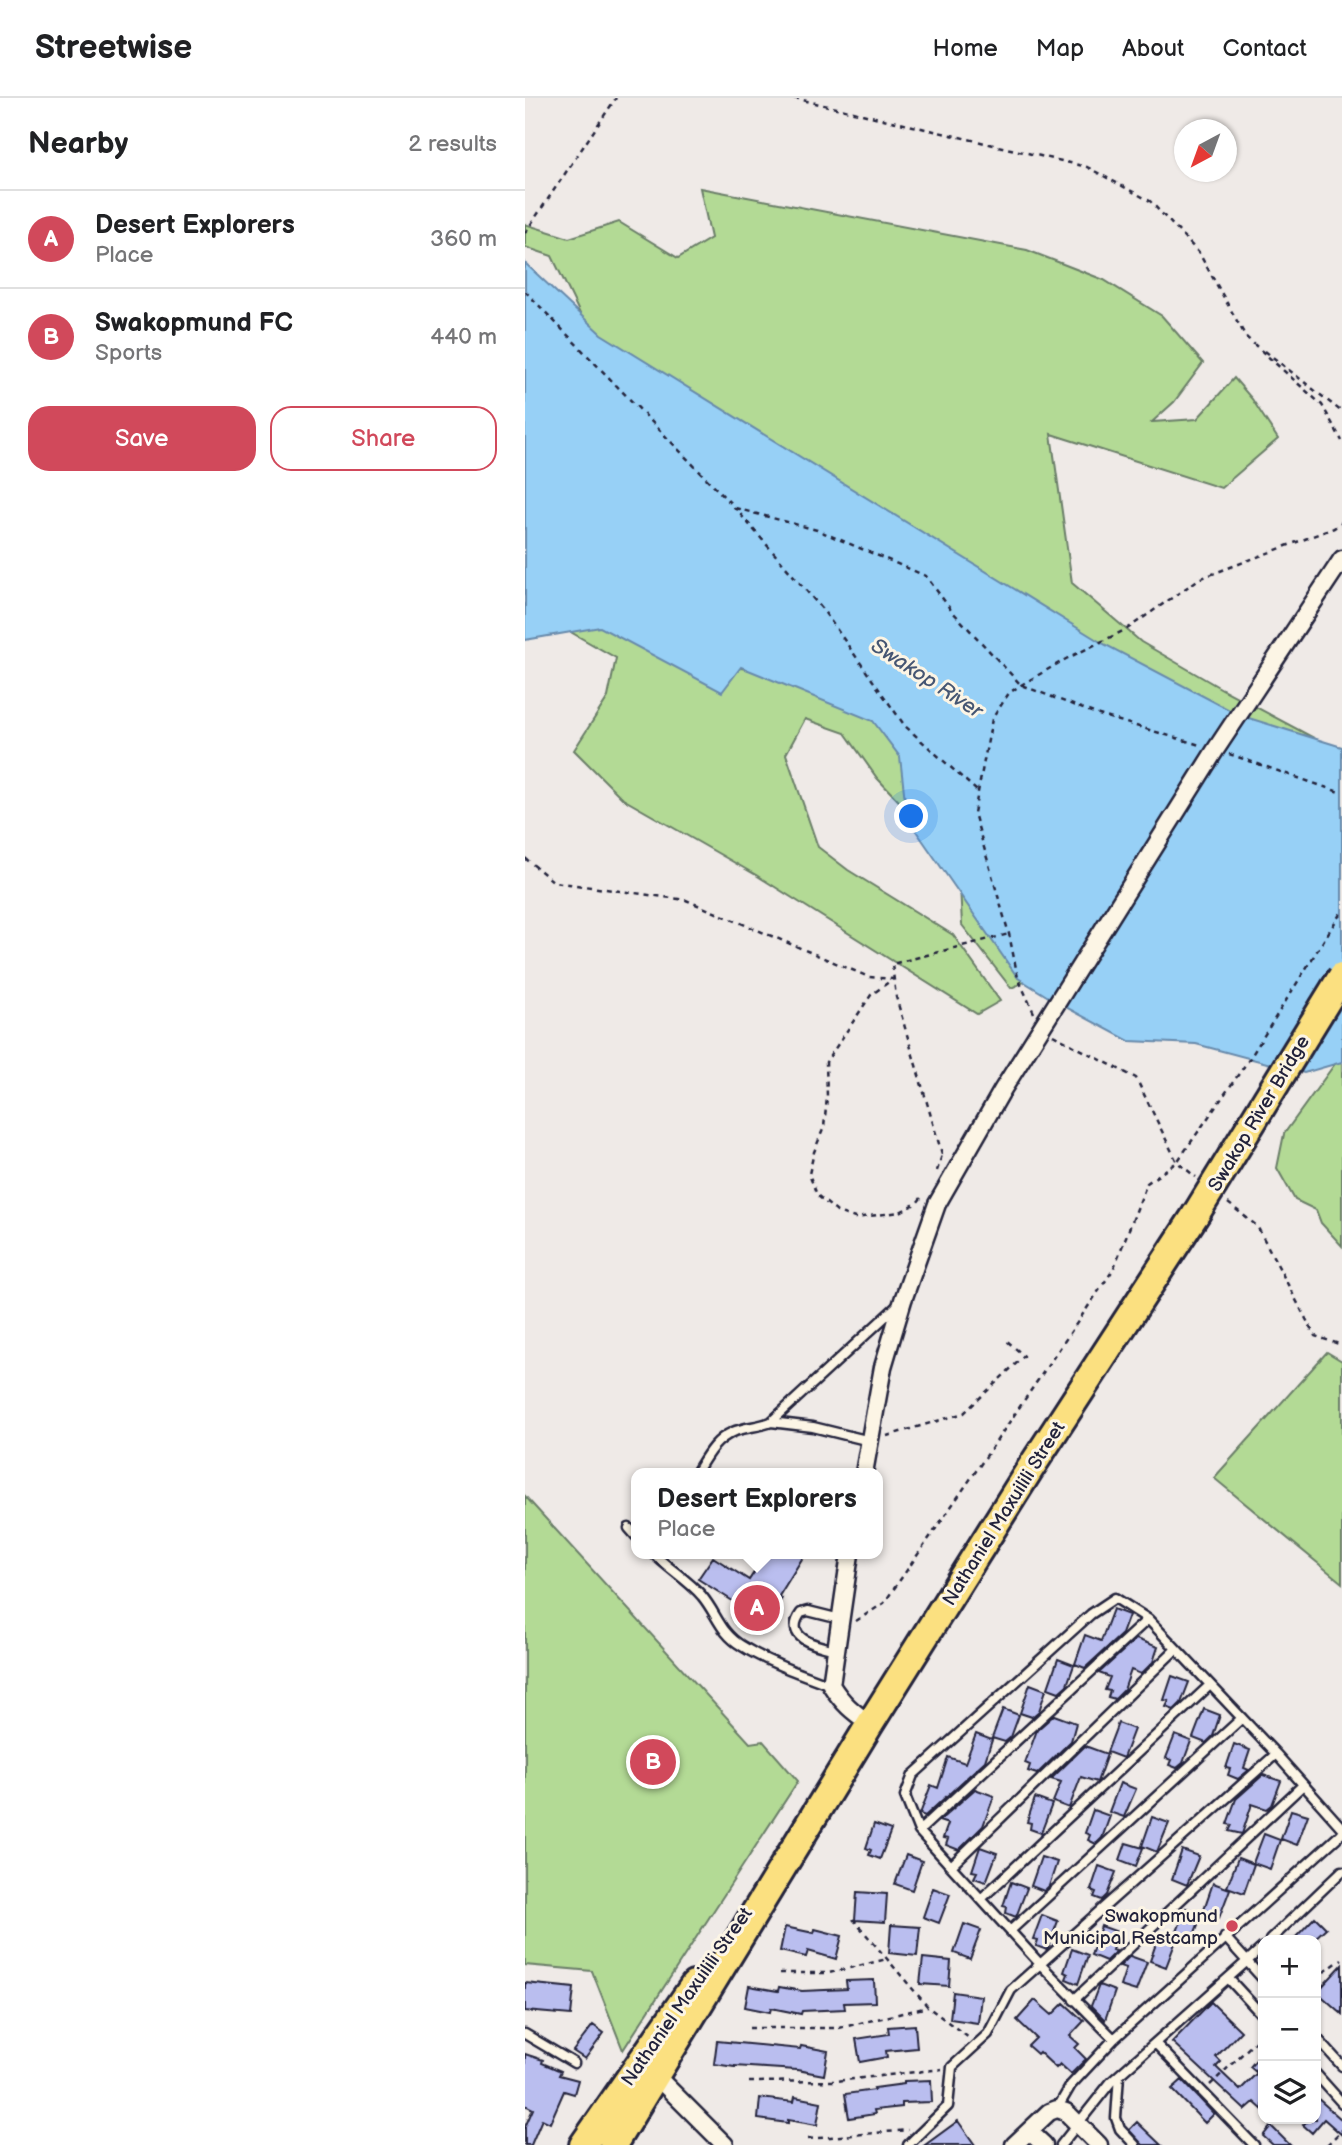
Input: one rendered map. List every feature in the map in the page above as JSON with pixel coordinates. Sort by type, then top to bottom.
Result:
[{"type":"highway","name":"Swakop River Bridge","points":[[1196,1214],[1342,976]]},
{"type":"highway","name":"Nathaniel Maxuilili Street","points":[[583,2145],[648,2069],[814,1814],[1030,1469],[1196,1214]]},
{"type":"highway","name":"Nathaniel Maxuilili Street","points":[[613,2145],[648,2069]]},
{"type":"street","points":[[865,1468],[883,1367],[937,1204],[942,1179],[1003,1089],[1216,750],[1342,559]]},
{"type":"street","points":[[849,1559],[831,1685],[841,1702],[870,1724]]},
{"type":"street","points":[[648,2069],[725,2145]]},
{"type":"street","points":[[1014,2145],[1049,2112],[1058,2109],[1066,2112],[1099,2145]]},
{"type":"street","points":[[1028,2131],[1044,2145]]},
{"type":"lane","points":[[699,1468],[714,1444],[734,1431],[771,1422],[903,1300]]},
{"type":"lane","points":[[771,1422],[813,1427],[870,1441]]},
{"type":"lane","points":[[659,1559],[692,1585],[705,1599],[723,1631],[741,1646],[793,1671],[831,1685]]},
{"type":"lane","points":[[1058,2109],[1071,2085],[1114,2039],[1342,1830],[1276,1754],[1177,1649],[1147,1619],[1115,1598],[1091,1614],[913,1775],[905,1796],[919,1831],[1041,1965],[1114,2039]]},
{"type":"lane","points":[[836,1650],[813,1645],[800,1638],[796,1630],[797,1617],[808,1611],[839,1626]]},
{"type":"lane","points":[[919,1831],[1147,1619]]},
{"type":"lane","points":[[951,1866],[1177,1649]]},
{"type":"lane","points":[[981,1899],[1210,1685]]},
{"type":"lane","points":[[1010,1931],[1242,1718]]},
{"type":"lane","points":[[908,2145],[948,2106],[952,2067],[988,2034],[1011,1990],[1276,1754]]},
{"type":"lane","points":[[1075,2000],[1303,1784]]},
{"type":"lane","points":[[1275,1935],[1342,1871]]},
{"type":"lane","points":[[1225,1937],[1258,1973]]},
{"type":"lane","points":[[1061,2145],[1119,2075],[1258,1952]]},
{"type":"lane","points":[[1229,1979],[1258,2011]]},
{"type":"lane","points":[[525,2034],[574,2063]]},
{"type":"lane","points":[[1155,2043],[1254,2145]]},
{"type":"lane","points":[[1321,2043],[1342,2066]]},
{"type":"lane","points":[[1119,2075],[1116,2118],[1120,2129],[1135,2145]]},
{"type":"lane","points":[[1321,2080],[1342,2103]]},
{"type":"path","points":[[525,233],[617,98]]},
{"type":"path","points":[[794,98],[1087,167],[1150,201],[1199,253],[1246,337],[1322,405],[1342,441]]},
{"type":"path","points":[[525,291],[735,508],[823,610],[905,726],[977,791]]},
{"type":"path","points":[[1246,337],[1342,412]]},
{"type":"path","points":[[735,508],[817,530],[926,576],[951,610],[1021,685],[1099,715],[1216,750],[1342,793]]},
{"type":"path","points":[[1041,1029],[1018,978],[1009,934],[974,813],[992,719],[1009,693],[1066,659],[1128,629],[1199,579],[1334,528],[1342,522]]},
{"type":"path","points":[[525,858],[554,882],[686,900],[869,977],[893,979]]},
{"type":"path","points":[[839,1626],[884,1603],[1113,1270],[1147,1183],[1177,1162],[1250,1059],[1342,911]]},
{"type":"path","points":[[942,1179],[942,1155],[896,997],[892,964],[1009,934]]},
{"type":"path","points":[[893,979],[871,995],[826,1062],[824,1127],[809,1174],[817,1195],[837,1212],[855,1218],[899,1212],[917,1203],[924,1195]]},
{"type":"path","points":[[942,1155],[942,1179]]},
{"type":"path","points":[[870,1441],[964,1413],[1024,1356],[1006,1340]]},
{"type":"path","points":[[853,1919],[928,2007],[977,2044]]},
{"type":"path","points":[[780,1973],[829,1973],[887,1959]]},
{"type":"path","points":[[1321,1974],[1342,1959]]},
{"type":"path","points":[[749,2028],[839,2028],[928,2007]]},
{"type":"path","points":[[1203,2092],[1258,2039]]},
{"type":"path","points":[[749,2082],[837,2081],[952,2067]]},
{"type":"path","points":[[808,2139],[925,2128]]},
{"type":"path","points":[[1327,2145],[1342,2130]]},
{"type":"green space","points":[[700,188],[1027,250],[1104,280],[1162,316],[1203,363],[1174,402],[1152,422],[1197,419],[1234,378],[1252,399],[1278,439],[1221,488],[1051,434],[1072,583],[1141,642],[1342,753],[1049,971],[1011,988],[962,925],[959,865],[877,778],[845,733],[805,719],[786,754],[818,847],[848,870],[953,935],[1000,1001],[977,1014],[756,875],[623,799],[574,750],[608,697],[616,658],[525,606],[525,548],[708,662],[843,687],[597,349],[552,256],[525,247],[525,224],[569,238],[619,222],[678,258],[711,238]]},
{"type":"green space","points":[[1342,1054],[1342,1246],[1321,1223],[1316,1210],[1295,1200],[1277,1168],[1284,1134]]},
{"type":"green space","points":[[1327,1352],[1342,1361],[1342,1583],[1214,1478]]},
{"type":"green space","points":[[525,1496],[750,1743],[763,1741],[798,1781],[623,2050],[592,1971],[525,1965]]},
{"type":"water","name":"Swakop River","points":[[525,263],[601,334],[1102,643],[1239,715],[1342,747],[1342,1062],[1304,1073],[1196,1044],[1129,1041],[1018,978],[907,818],[900,757],[873,721],[741,667],[722,692],[600,627],[525,640]]},
{"type":"building","points":[[712,1559],[716,1559],[749,1580],[763,1559],[802,1559],[779,1596],[782,1598],[763,1634],[732,1617],[739,1605],[698,1579]]},
{"type":"building","points":[[1113,1609],[1129,1615],[1122,1634],[1085,1668],[1075,1664],[1085,1635],[1101,1641]]},
{"type":"building","points":[[1136,1639],[1158,1647],[1153,1662],[1141,1674],[1131,1670],[1124,1690],[1115,1699],[1108,1697],[1110,1691],[1105,1690],[1110,1677],[1099,1673]]},
{"type":"building","points":[[1058,1659],[1074,1665],[1067,1685],[1059,1692],[1048,1688]]},
{"type":"building","points":[[1172,1676],[1189,1682],[1181,1703],[1174,1710],[1166,1707],[1169,1701],[1164,1700]]},
{"type":"building","points":[[1030,1684],[1046,1690],[1039,1711],[1032,1717],[1020,1713]]},
{"type":"building","points":[[1003,1709],[1019,1715],[1011,1737],[1005,1742],[992,1738]]},
{"type":"building","points":[[1204,1709],[1220,1715],[1213,1736],[1206,1743],[1193,1738]]},
{"type":"building","points":[[1054,1715],[1076,1723],[1071,1741],[1037,1774],[1028,1771],[1030,1765],[1025,1763],[1037,1730]]},
{"type":"building","points":[[1118,1723],[1134,1729],[1123,1758],[1107,1752]]},
{"type":"building","points":[[976,1734],[992,1740],[985,1761],[925,1816],[920,1814],[931,1785],[938,1788],[948,1757],[965,1763]]},
{"type":"building","points":[[1175,1735],[1191,1741],[1183,1763],[1177,1768],[1169,1765],[1171,1760],[1166,1758]]},
{"type":"building","points":[[1234,1744],[1250,1750],[1244,1768],[1249,1770],[1238,1779],[1228,1775],[1230,1769],[1226,1768]]},
{"type":"building","points":[[1085,1746],[1107,1754],[1097,1782],[1081,1777],[1069,1808],[1053,1802],[1061,1782],[1051,1779]]},
{"type":"building","points":[[1263,1775],[1281,1781],[1272,1805],[1267,1809],[1252,1804],[1242,1834],[1229,1831],[1232,1825],[1227,1824],[1236,1799]]},
{"type":"building","points":[[1120,1783],[1136,1789],[1124,1817],[1109,1812]]},
{"type":"building","points":[[975,1789],[994,1796],[983,1826],[959,1850],[946,1845],[948,1839],[943,1838],[948,1824],[939,1821]]},
{"type":"building","points":[[1035,1798],[1052,1804],[1041,1833],[1030,1829],[1031,1823],[1027,1822]]},
{"type":"building","points":[[1093,1810],[1110,1816],[1102,1838],[1096,1844],[1088,1840],[1090,1835],[1085,1833]]},
{"type":"building","points":[[1291,1810],[1308,1815],[1297,1845],[1281,1839]]},
{"type":"building","points":[[1152,1817],[1169,1823],[1157,1852],[1142,1846]]},
{"type":"building","points":[[874,1824],[891,1830],[880,1859],[869,1855],[871,1850],[866,1848]]},
{"type":"building","points":[[1264,1834],[1280,1840],[1270,1869],[1253,1863]]},
{"type":"building","points":[[1126,1843],[1143,1848],[1136,1866],[1120,1860]]},
{"type":"building","points":[[980,1847],[997,1853],[986,1882],[974,1878],[977,1872],[972,1871]]},
{"type":"building","points":[[1182,1850],[1199,1856],[1187,1885],[1172,1879]]},
{"type":"building","points":[[906,1855],[922,1861],[912,1890],[895,1884]]},
{"type":"building","points":[[1041,1857],[1057,1862],[1049,1886],[1044,1891],[1031,1886]]},
{"type":"building","points":[[1238,1858],[1254,1864],[1244,1893],[1227,1887]]},
{"type":"building","points":[[1099,1866],[1116,1872],[1107,1895],[1102,1900],[1094,1897],[1096,1892],[1091,1890]]},
{"type":"building","points":[[1011,1882],[1027,1888],[1016,1917],[1006,1913],[1007,1907],[1003,1906]]},
{"type":"building","points":[[1213,1883],[1230,1889],[1219,1918],[1203,1912]]},
{"type":"building","points":[[933,1888],[950,1894],[939,1923],[923,1917]]},
{"type":"building","points":[[857,1892],[887,1894],[885,1922],[855,1920]]},
{"type":"building","points":[[1186,1908],[1202,1914],[1191,1943],[1175,1937]]},
{"type":"building","points":[[1042,1915],[1058,1921],[1047,1950],[1036,1946],[1038,1940],[1033,1939]]},
{"type":"building","points":[[1315,1917],[1326,1928],[1318,1935],[1298,1935]]},
{"type":"building","points":[[964,1924],[981,1930],[970,1959],[954,1953]]},
{"type":"building","points":[[891,1925],[920,1927],[917,1956],[889,1953]]},
{"type":"building","points":[[1101,1926],[1118,1932],[1112,1950],[1116,1951],[1106,1961],[1091,1955]]},
{"type":"building","points":[[785,1927],[814,1933],[815,1929],[842,1936],[836,1959],[808,1951],[806,1957],[780,1951]]},
{"type":"building","points":[[1160,1932],[1177,1938],[1166,1967],[1150,1961]]},
{"type":"building","points":[[1072,1949],[1088,1955],[1078,1984],[1066,1979],[1068,1974],[1064,1972]]},
{"type":"building","points":[[1130,1956],[1147,1962],[1136,1991],[1120,1986],[1126,1968],[1120,1966]]},
{"type":"building","points":[[923,1958],[951,1961],[949,1986],[920,1984]]},
{"type":"building","points":[[1342,1965],[1342,2014],[1321,1996],[1321,1988]]},
{"type":"building","points":[[874,1980],[875,2002],[844,2003],[845,2009],[802,2011],[801,2014],[771,2008],[770,2012],[745,2007],[749,1986],[778,1991],[779,1987],[802,1991],[847,1989],[846,1981]]},
{"type":"building","points":[[525,1983],[574,1988],[571,2015],[525,2011]]},
{"type":"building","points":[[1099,1985],[1115,1991],[1105,2020],[1091,2006]]},
{"type":"building","points":[[953,1992],[981,1996],[978,2023],[950,2019]]},
{"type":"building","points":[[1035,2000],[1052,2015],[1064,2003],[1084,2021],[1070,2036],[1079,2044],[1075,2048],[1086,2059],[1071,2074],[1060,2064],[1056,2068],[1028,2046],[1036,2038],[1017,2020]]},
{"type":"building","points":[[1211,2002],[1241,2031],[1216,2057],[1221,2062],[1216,2067],[1240,2090],[1257,2073],[1250,2067],[1258,2058],[1258,2106],[1254,2102],[1245,2110],[1172,2042]]},
{"type":"building","points":[[593,2025],[604,2033],[585,2059],[573,2051]]},
{"type":"building","points":[[915,2025],[917,2048],[886,2051],[887,2057],[860,2062],[856,2039],[889,2034],[888,2027]]},
{"type":"building","points":[[717,2041],[800,2049],[801,2046],[828,2051],[824,2075],[797,2070],[714,2064]]},
{"type":"building","points":[[525,2054],[543,2060],[542,2063],[561,2071],[559,2075],[578,2080],[574,2094],[564,2091],[550,2123],[542,2119],[531,2145],[525,2145],[525,2127],[533,2109],[525,2105]]},
{"type":"building","points":[[931,2080],[932,2102],[902,2103],[902,2107],[874,2110],[875,2114],[849,2118],[845,2094],[904,2084],[904,2081]]},
{"type":"building","points":[[1182,2080],[1214,2114],[1205,2123],[1172,2089]]},
{"type":"building","points":[[795,2097],[821,2102],[817,2125],[758,2119],[760,2098],[794,2102]]},
{"type":"building","points":[[1321,2101],[1342,2120],[1342,2135],[1324,2119],[1321,2122]]},
{"type":"building","points":[[958,2121],[975,2145],[925,2145]]},
{"type":"building","points":[[1137,2122],[1161,2145],[1143,2145],[1129,2130]]},
{"type":"building","points":[[1304,2124],[1320,2124],[1312,2133]]},
{"type":"building","points":[[1271,2126],[1290,2145],[1273,2145],[1263,2136]]},
{"type":"place","name":"Desert Explorers","points":[[757,1608]]},
{"type":"place","name":"Swakopmund FC","points":[[653,1762]]},
{"type":"place","name":"Swakopmund Municipal Restcamp","points":[[1232,1926]]}]
